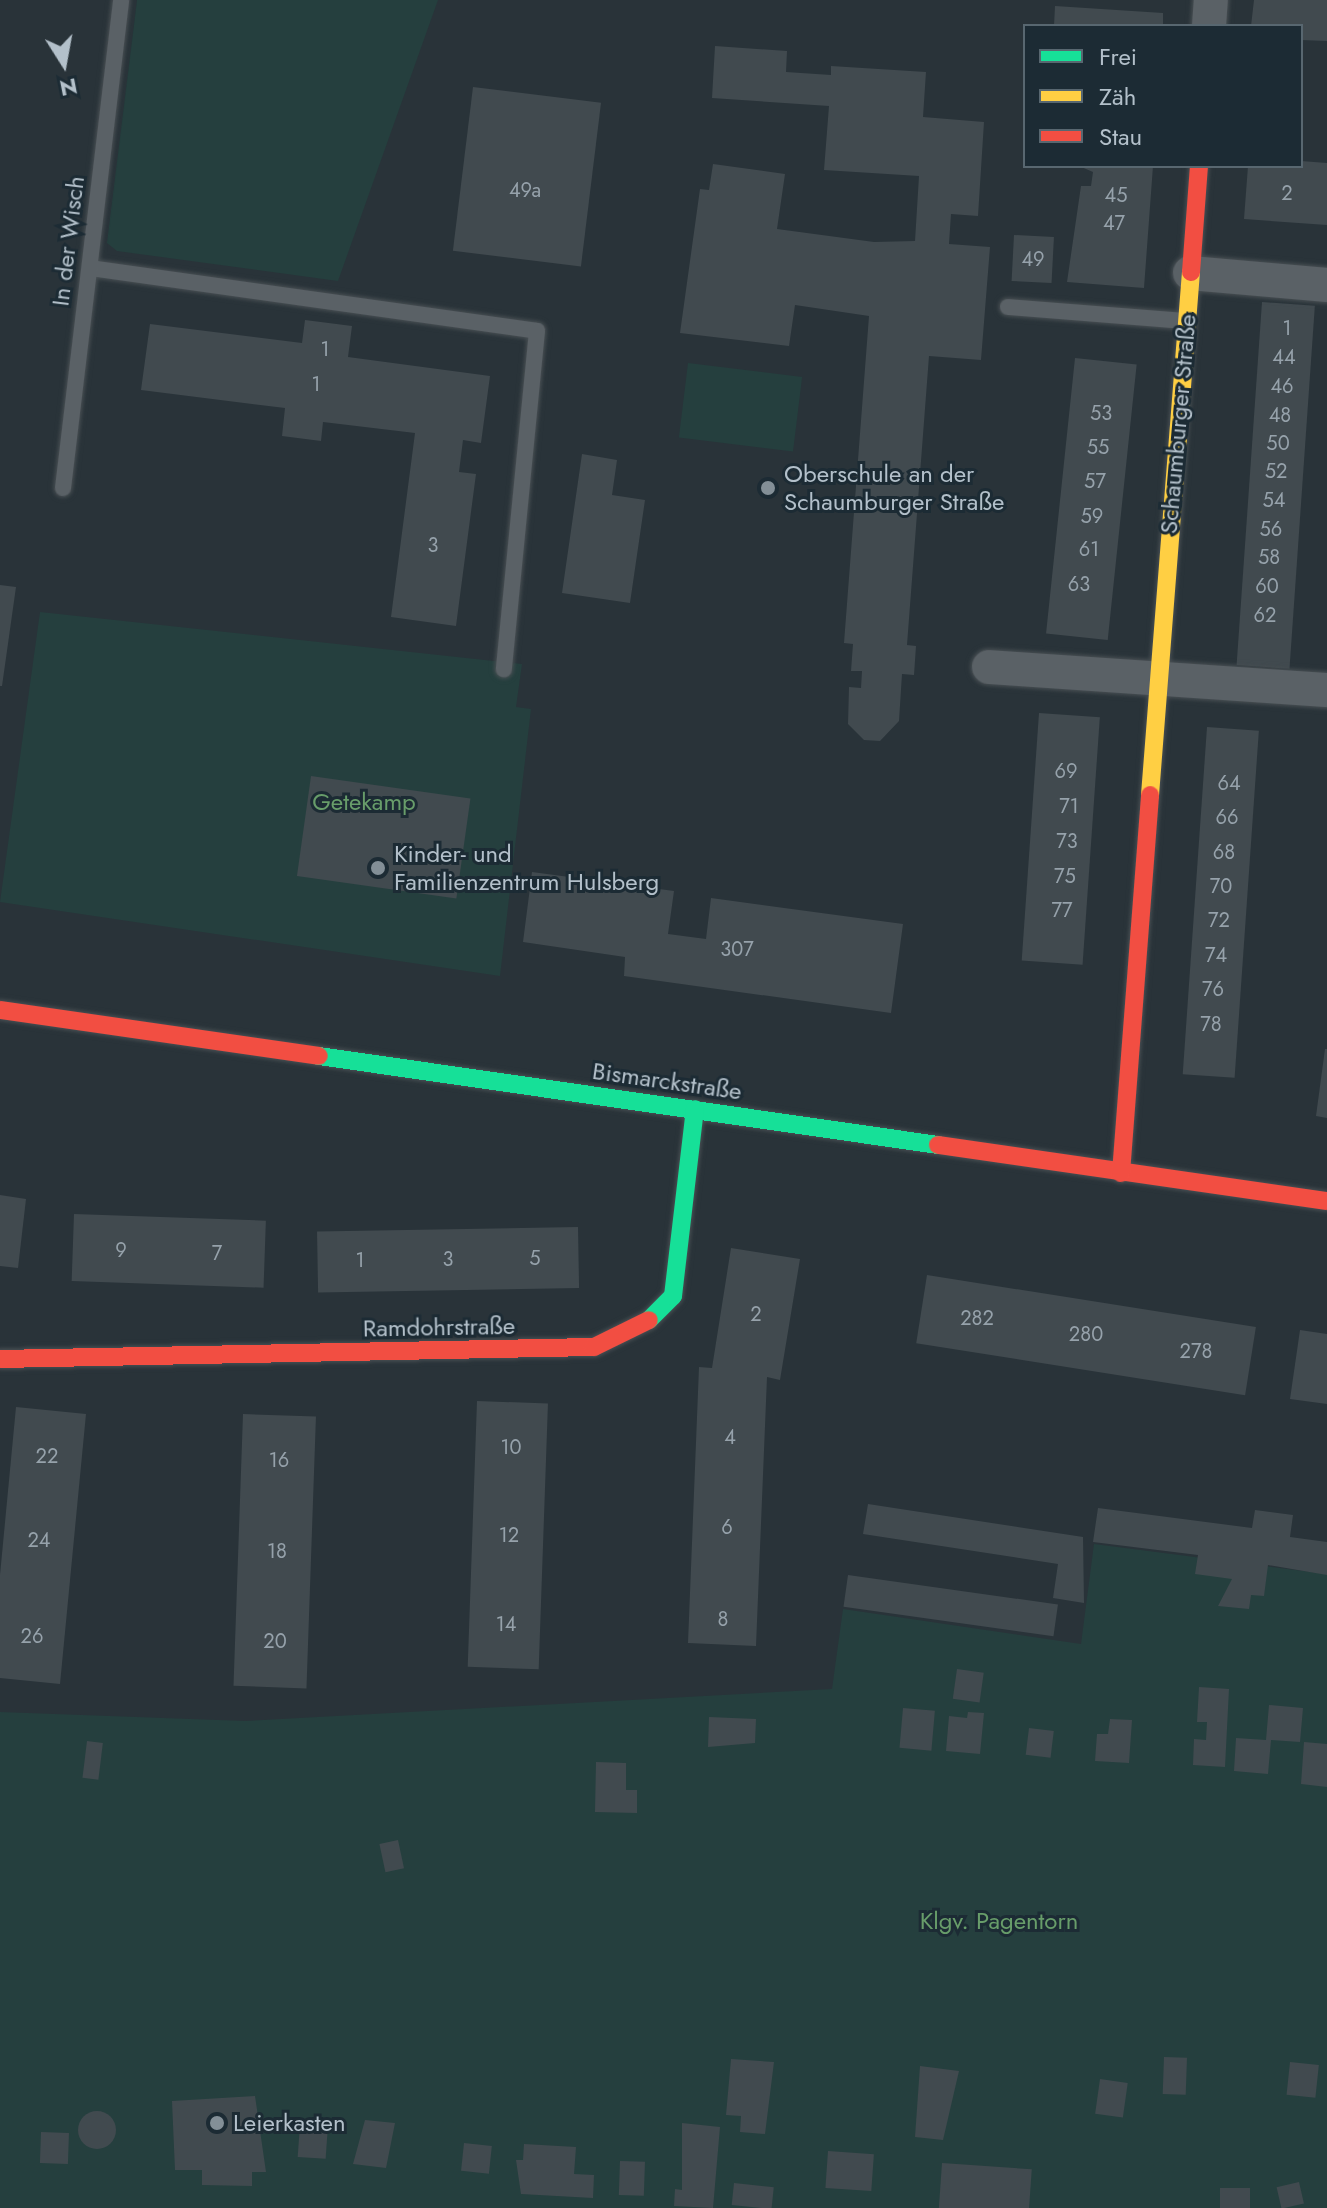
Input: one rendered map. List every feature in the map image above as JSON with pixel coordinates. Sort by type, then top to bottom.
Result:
[{"type":"street","points":[[1209,24],[1211,0]]},
{"type":"street","name":"Schaumburger Straße","points":[[1121,1173],[1199,168]]},
{"type":"street","points":[[1190,273],[1327,285]]},
{"type":"street","points":[[989,667],[1158,682],[1327,690]]},
{"type":"street","name":"Bismarckstraße","points":[[0,1010],[1327,1201]]},
{"type":"street","name":"Ramdohrstraße","points":[[0,1359],[594,1347],[645,1324],[673,1296],[695,1109]]},
{"type":"lane","name":"In der Wisch","points":[[63,488],[121,0]]},
{"type":"lane","points":[[90,268],[537,331],[504,669]]},
{"type":"lane","points":[[1008,307],[1187,321]]},
{"type":"green space","points":[[137,0],[438,0],[338,281],[117,251],[107,243]]},
{"type":"green space","points":[[688,363],[802,377],[793,451],[679,437]]},
{"type":"green space","name":"Getekamp","points":[[40,612],[522,664],[516,707],[531,709],[500,976],[0,902]]},
{"type":"green space","name":"Klgv. Pagentorn","points":[[1094,1544],[1327,1574],[1327,2208],[0,2208],[0,1712],[245,1721],[832,1689],[843,1609],[1081,1644]]},
{"type":"building","points":[[1254,0],[1327,0],[1327,41],[1303,40],[1303,24],[1251,24]]},
{"type":"building","points":[[1055,6],[1163,13],[1163,24],[1054,24]]},
{"type":"building","points":[[715,46],[787,51],[786,72],[831,75],[831,66],[926,72],[923,117],[984,122],[978,216],[951,214],[949,244],[990,247],[981,360],[929,356],[907,645],[916,646],[914,675],[902,674],[899,721],[880,741],[864,740],[848,724],[849,687],[861,688],[862,671],[851,671],[853,644],[844,643],[869,316],[795,305],[789,346],[680,333],[700,189],[709,190],[713,164],[785,174],[777,229],[874,242],[915,241],[919,176],[824,170],[829,106],[712,98]]},
{"type":"building","points":[[473,87],[601,103],[581,266],[453,251]]},
{"type":"building","points":[[1303,161],[1327,163],[1327,225],[1244,219],[1248,168],[1303,168]]},
{"type":"building","points":[[1084,168],[1153,168],[1144,288],[1067,282],[1081,186],[1091,186],[1093,172]]},
{"type":"building","points":[[1014,235],[1054,237],[1052,283],[1012,281]]},
{"type":"building","points":[[1262,302],[1315,306],[1289,669],[1237,665]]},
{"type":"building","points":[[305,320],[352,326],[348,357],[490,376],[481,443],[463,440],[459,472],[476,474],[456,626],[391,617],[415,433],[323,422],[321,441],[282,436],[285,408],[141,390],[150,324],[302,343]]},
{"type":"building","points":[[1075,358],[1137,364],[1108,640],[1046,633]]},
{"type":"building","points":[[582,454],[617,460],[612,495],[645,500],[630,603],[562,593]]},
{"type":"building","points":[[0,585],[16,587],[2,686],[0,686]]},
{"type":"building","points":[[1039,713],[1100,717],[1083,965],[1022,960]]},
{"type":"building","points":[[1207,727],[1259,731],[1235,1078],[1183,1074]]},
{"type":"building","points":[[311,776],[470,798],[456,898],[297,876]]},
{"type":"building","points":[[532,872],[674,891],[668,934],[706,939],[711,898],[903,924],[891,1013],[624,976],[625,957],[523,942]]},
{"type":"building","points":[[1327,1049],[1327,1118],[1316,1116]]},
{"type":"building","points":[[0,1195],[26,1199],[18,1268],[0,1266]]},
{"type":"building","points":[[74,1214],[266,1221],[264,1288],[72,1281]]},
{"type":"building","points":[[578,1227],[579,1288],[318,1293],[317,1232]]},
{"type":"building","points":[[731,1248],[800,1259],[780,1380],[767,1377],[756,1646],[688,1643],[699,1367],[712,1368]]},
{"type":"building","points":[[927,1275],[1256,1327],[1245,1395],[916,1343]]},
{"type":"building","points":[[1300,1330],[1327,1334],[1327,1404],[1290,1399]]},
{"type":"building","points":[[477,1401],[548,1403],[539,1669],[468,1667]]},
{"type":"building","points":[[16,1407],[86,1414],[60,1684],[0,1678],[0,1575]]},
{"type":"building","points":[[243,1414],[316,1417],[306,1688],[234,1686]]},
{"type":"building","points":[[868,1504],[1083,1537],[1084,1603],[1053,1598],[1058,1564],[863,1534]]},
{"type":"building","points":[[1098,1508],[1252,1528],[1255,1510],[1293,1515],[1290,1537],[1327,1542],[1327,1575],[1268,1565],[1264,1596],[1251,1595],[1249,1609],[1218,1606],[1232,1579],[1195,1574],[1198,1555],[1093,1542]]},
{"type":"building","points":[[848,1575],[1058,1605],[1053,1636],[844,1607]]},
{"type":"building","points":[[957,1669],[984,1673],[980,1702],[953,1699]]},
{"type":"building","points":[[1199,1687],[1229,1689],[1225,1767],[1193,1765],[1194,1739],[1206,1740],[1207,1722],[1197,1722]]},
{"type":"building","points":[[1269,1705],[1303,1708],[1300,1742],[1271,1740],[1268,1774],[1234,1771],[1236,1738],[1266,1740]]},
{"type":"building","points":[[903,1708],[935,1711],[931,1751],[900,1748]]},
{"type":"building","points":[[968,1712],[984,1713],[980,1754],[946,1751],[949,1716],[967,1718]]},
{"type":"building","points":[[709,1717],[756,1719],[755,1743],[708,1747]]},
{"type":"building","points":[[1110,1719],[1132,1720],[1129,1763],[1095,1761],[1097,1734],[1108,1734]]},
{"type":"building","points":[[1029,1728],[1054,1731],[1051,1758],[1026,1755]]},
{"type":"building","points":[[87,1741],[103,1743],[98,1780],[82,1778]]},
{"type":"building","points":[[1304,1742],[1327,1744],[1327,1787],[1301,1784]]},
{"type":"building","points":[[596,1762],[626,1763],[626,1790],[637,1790],[637,1813],[595,1812]]},
{"type":"building","points":[[398,1840],[404,1868],[385,1872],[379,1844]]},
{"type":"building","points":[[1164,2057],[1187,2058],[1186,2095],[1163,2094]]},
{"type":"building","points":[[731,2059],[774,2062],[765,2134],[740,2132],[741,2116],[726,2115]]},
{"type":"building","points":[[1290,2062],[1319,2065],[1315,2098],[1287,2095]]},
{"type":"building","points":[[920,2066],[959,2071],[943,2140],[915,2137]]},
{"type":"building","points":[[1100,2079],[1128,2083],[1123,2118],[1095,2114]]},
{"type":"building","points":[[255,2096],[266,2172],[252,2172],[252,2186],[202,2185],[202,2170],[175,2170],[172,2101]]},
{"type":"building","points":[[97,2111],[111,2116],[116,2130],[111,2144],[97,2149],[83,2144],[78,2130],[83,2116]]},
{"type":"building","points":[[365,2120],[395,2123],[386,2168],[353,2164]]},
{"type":"building","points":[[682,2123],[720,2127],[713,2208],[674,2206],[675,2189],[682,2190]]},
{"type":"building","points":[[300,2124],[328,2126],[326,2159],[298,2157]]},
{"type":"building","points":[[41,2132],[69,2133],[68,2164],[40,2163]]},
{"type":"building","points":[[464,2143],[492,2146],[489,2174],[461,2171]]},
{"type":"building","points":[[524,2144],[576,2147],[574,2174],[594,2175],[593,2198],[521,2194],[516,2160],[523,2160]]},
{"type":"building","points":[[828,2151],[874,2154],[871,2191],[825,2188]]},
{"type":"building","points":[[620,2161],[645,2162],[644,2196],[619,2195]]},
{"type":"building","points":[[942,2163],[1032,2169],[1029,2208],[939,2208]]},
{"type":"building","points":[[1299,2182],[1304,2203],[1281,2208],[1277,2187]]},
{"type":"building","points":[[734,2183],[774,2187],[772,2208],[732,2205]]},
{"type":"building","points":[[1220,2188],[1250,2188],[1250,2208],[1220,2208]]},
{"type":"traffic: fast","points":[[319,1056],[938,1145]]},
{"type":"traffic: fast","points":[[649,1320],[673,1296],[695,1109]]},
{"type":"traffic: slow","points":[[1150,795],[1191,272]]},
{"type":"traffic: jam","points":[[1191,272],[1199,168]]},
{"type":"traffic: jam","points":[[1121,1173],[1150,795]]},
{"type":"traffic: jam","points":[[0,1010],[319,1056]]},
{"type":"traffic: jam","points":[[938,1145],[1327,1201]]},
{"type":"traffic: jam","points":[[0,1359],[594,1347],[649,1320]]},
{"type":"place","name":"Oberschule an der Schaumburger Straße","points":[[768,488]]},
{"type":"place","name":"Kinder- und Familienzentrum Hulsberg","points":[[378,868]]},
{"type":"place","name":"Leierkasten","points":[[217,2123]]}]
